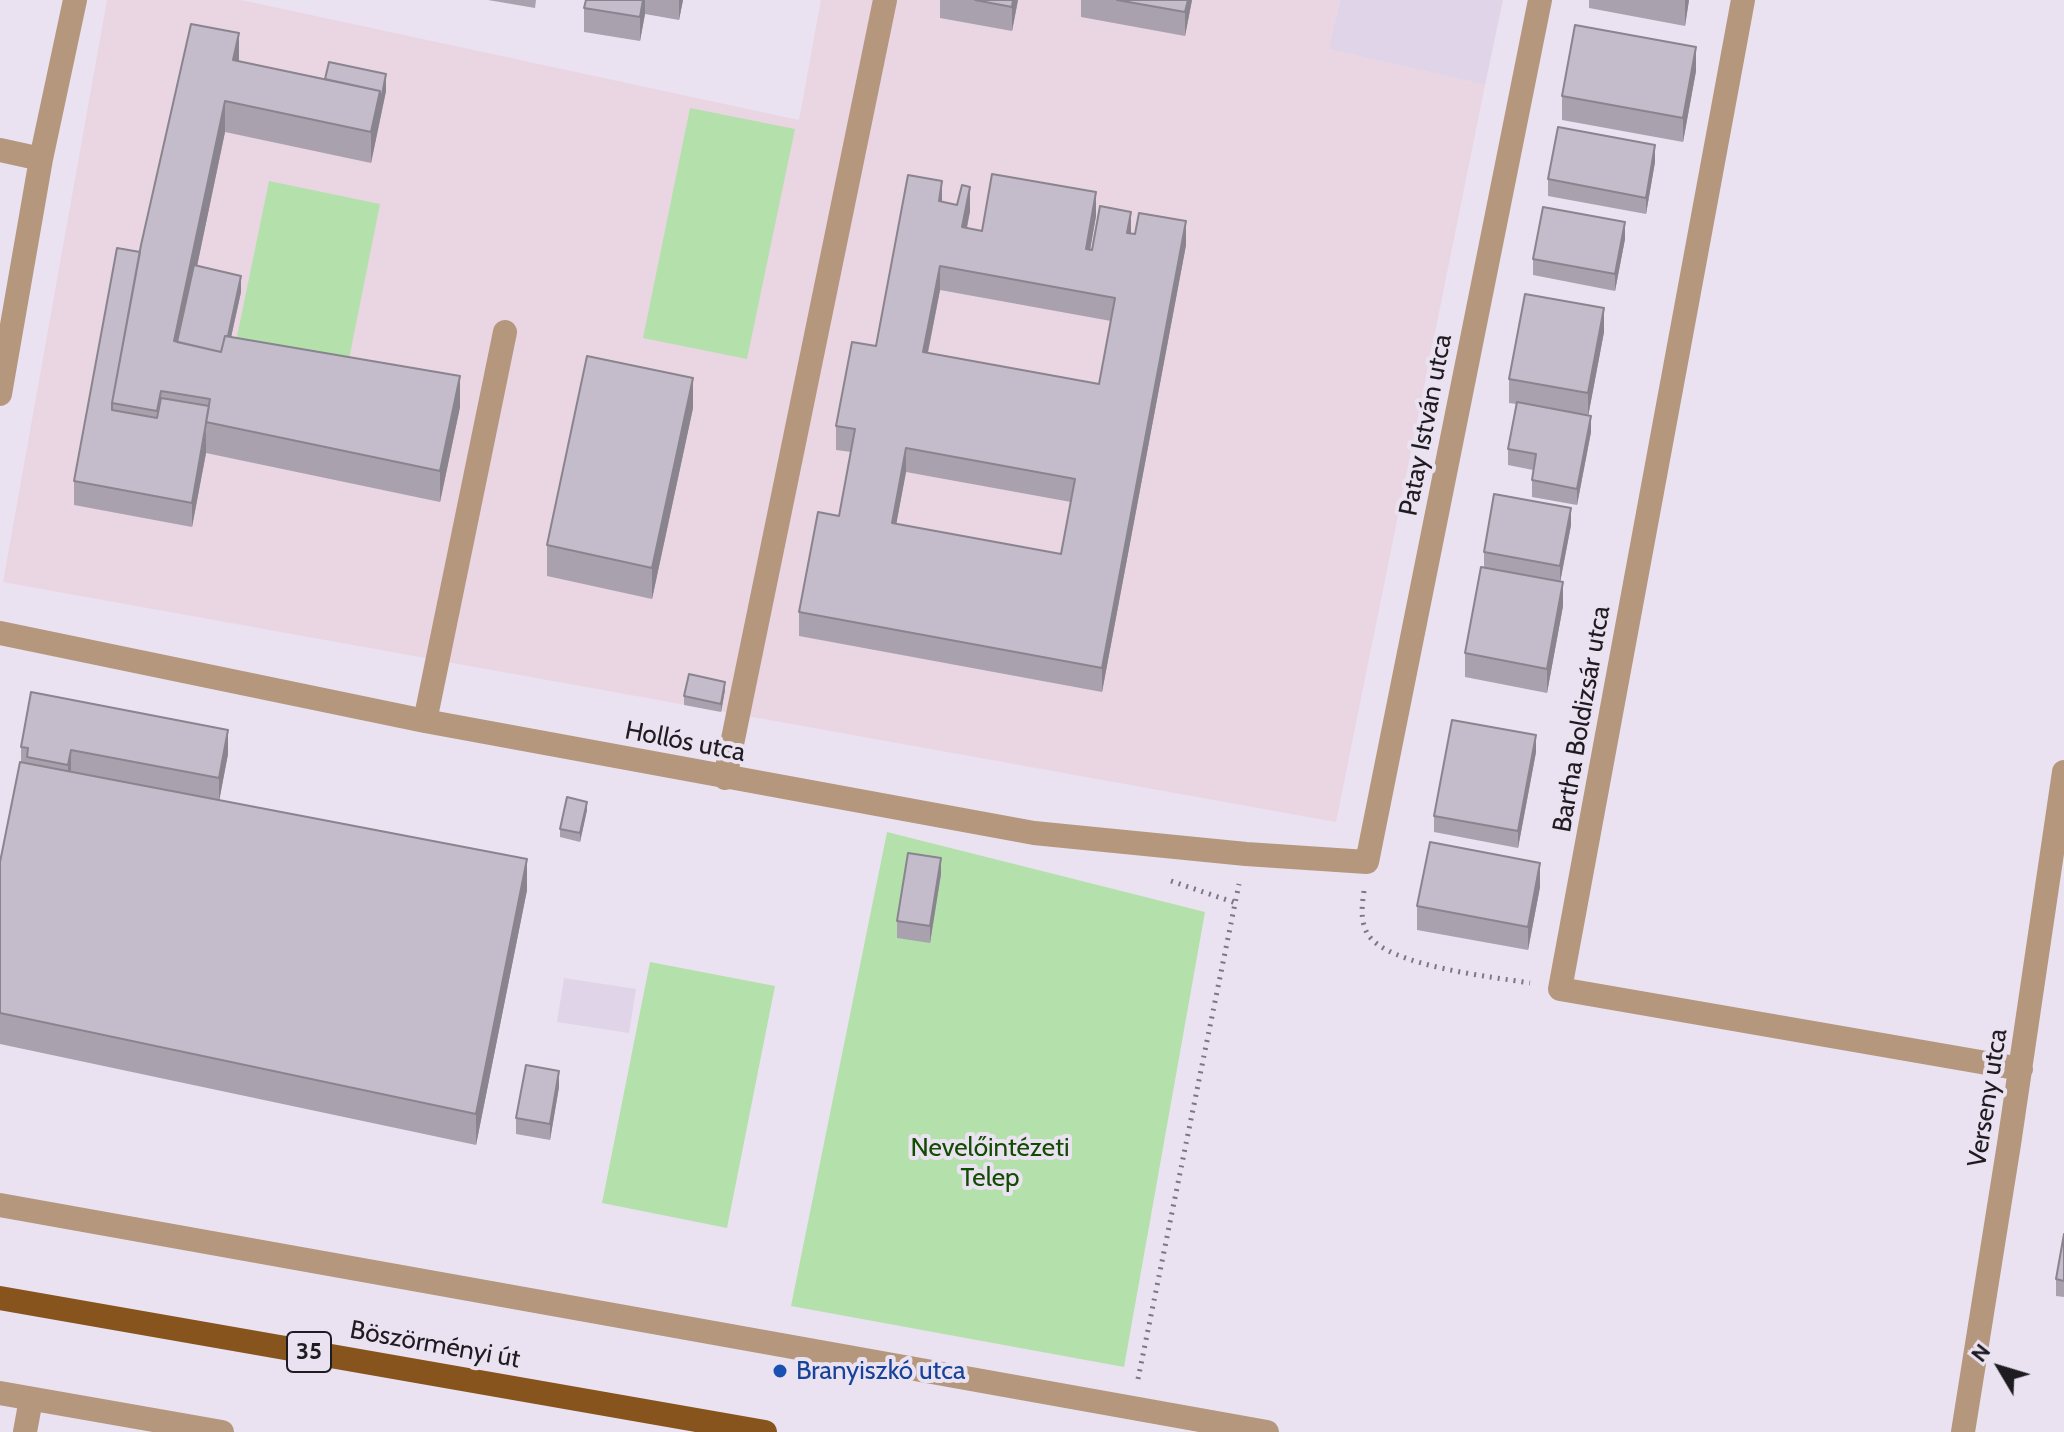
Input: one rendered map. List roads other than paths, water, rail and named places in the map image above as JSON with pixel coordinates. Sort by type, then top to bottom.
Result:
[{"type":"main road","name":"Böszörményi út","points":[[0,1298],[765,1432]]},
{"type":"street","points":[[0,394],[41,159],[75,0]]},
{"type":"street","points":[[725,778],[885,0]]},
{"type":"street","name":"Patay István utca","points":[[1367,862],[1540,0]]},
{"type":"street","name":"Bartha Boldizsár utca","points":[[1743,0],[1560,989],[2021,1069]]},
{"type":"street","points":[[0,150],[41,159]]},
{"type":"street","points":[[425,721],[505,332]]},
{"type":"street","name":"Hollós utca","points":[[0,633],[425,721],[1034,833],[1246,854],[1367,862]]},
{"type":"street","name":"Verseny utca","points":[[1963,1432],[2021,1069],[2064,772]]},
{"type":"street","points":[[0,1205],[1267,1432]]},
{"type":"street","points":[[0,1393],[222,1432]]},
{"type":"street","points":[[25,1432],[31,1399]]},
{"type":"place","name":"Branyiszkó utca","points":[[780,1371]]},
{"type":"park label","name":"Nevelőintézeti Telep","points":[[990,1163]]}]
